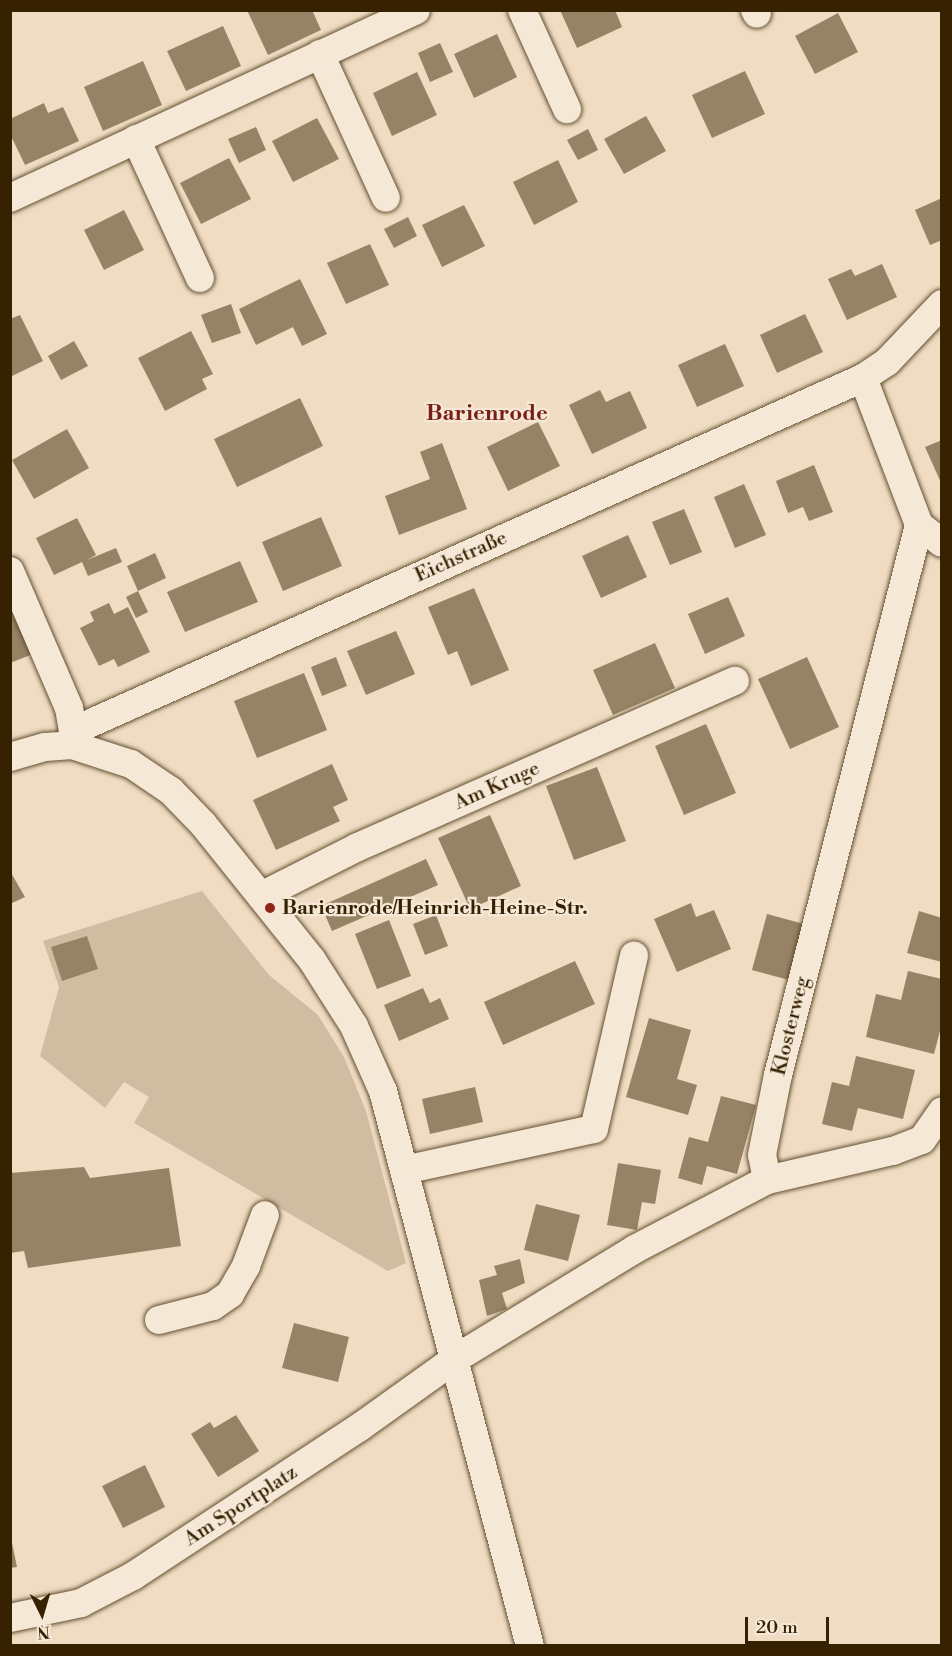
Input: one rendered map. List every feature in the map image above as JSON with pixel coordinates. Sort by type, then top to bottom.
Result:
[{"type":"street","points":[[10,198],[416,10]]},
{"type":"street","points":[[522,10],[567,109]]},
{"type":"street","points":[[320,54],[386,198]]},
{"type":"street","points":[[136,139],[200,278]]},
{"type":"street","name":"Eichstraße","points":[[72,738],[863,378],[887,362],[942,304]]},
{"type":"street","points":[[863,378],[942,543]]},
{"type":"street","name":"Klosterweg","points":[[767,1180],[762,1155],[778,1074],[930,518]]},
{"type":"street","points":[[10,571],[69,708],[72,738]]},
{"type":"street","name":"Am Kruge","points":[[261,896],[357,847],[735,681]]},
{"type":"street","points":[[10,757],[72,738],[131,764],[171,791],[203,824],[312,960],[354,1026],[383,1091],[530,1646]]},
{"type":"street","points":[[404,1170],[594,1129],[634,956]]},
{"type":"street","points":[[455,1359],[635,1249],[767,1180],[892,1151],[922,1140],[942,1111]]},
{"type":"street","points":[[159,1320],[213,1306],[230,1294],[246,1266],[265,1215]]},
{"type":"street","name":"Am Sportplatz","points":[[10,1618],[81,1603],[133,1576],[360,1427],[455,1359]]},
{"type":"shaded area","points":[[202,891],[269,975],[318,1015],[344,1057],[366,1111],[406,1263],[388,1271],[134,1123],[149,1097],[124,1082],[105,1108],[40,1056],[59,987],[43,941]]},
{"type":"building","points":[[247,10],[312,10],[321,30],[268,55]]},
{"type":"building","points":[[560,10],[615,10],[622,27],[577,48]]},
{"type":"building","points":[[838,13],[858,52],[815,74],[795,36]]},
{"type":"building","points":[[223,26],[241,66],[186,91],[167,51]]},
{"type":"building","points":[[497,34],[517,77],[474,98],[454,54]]},
{"type":"building","points":[[440,43],[453,72],[430,82],[418,53]]},
{"type":"building","points":[[143,61],[162,105],[103,131],[84,87]]},
{"type":"building","points":[[745,71],[765,114],[712,138],[692,95]]},
{"type":"building","points":[[417,72],[437,115],[392,136],[373,93]]},
{"type":"building","points":[[44,103],[48,113],[63,107],[79,141],[25,165],[10,134],[10,119]]},
{"type":"building","points":[[646,116],[666,151],[624,174],[604,139]]},
{"type":"building","points":[[317,118],[339,159],[293,182],[272,141]]},
{"type":"building","points":[[256,127],[266,150],[239,163],[228,139]]},
{"type":"building","points":[[588,129],[598,150],[578,160],[567,140]]},
{"type":"building","points":[[229,158],[251,199],[201,224],[180,183]]},
{"type":"building","points":[[558,160],[578,202],[534,225],[513,182]]},
{"type":"building","points":[[942,198],[942,240],[930,245],[915,210]]},
{"type":"building","points":[[464,205],[485,246],[442,267],[422,225]]},
{"type":"building","points":[[124,210],[144,250],[104,270],[84,230]]},
{"type":"building","points":[[408,217],[417,236],[394,248],[384,229]]},
{"type":"building","points":[[370,244],[389,285],[346,304],[327,263]]},
{"type":"building","points":[[882,264],[897,297],[847,320],[828,279],[851,269],[855,276]]},
{"type":"building","points":[[300,279],[327,334],[302,346],[293,327],[256,345],[239,309]]},
{"type":"building","points":[[231,304],[241,333],[212,343],[201,315]]},
{"type":"building","points":[[805,314],[823,352],[777,373],[760,335]]},
{"type":"building","points":[[20,315],[43,361],[10,377],[10,319]]},
{"type":"building","points":[[191,331],[213,374],[202,379],[207,389],[165,411],[138,358]]},
{"type":"building","points":[[74,341],[88,366],[61,380],[48,356]]},
{"type":"building","points":[[725,344],[744,386],[697,407],[678,365]]},
{"type":"building","points":[[600,390],[606,402],[630,391],[647,428],[592,454],[569,405]]},
{"type":"building","points":[[300,398],[323,446],[237,487],[214,439]]},
{"type":"building","points":[[538,422],[560,466],[508,491],[487,447]]},
{"type":"building","points":[[67,429],[89,468],[34,499],[12,460]]},
{"type":"building","points":[[942,440],[942,485],[925,447]]},
{"type":"building","points":[[442,443],[467,509],[399,535],[385,496],[430,479],[420,452]]},
{"type":"building","points":[[814,465],[833,512],[809,521],[803,507],[788,513],[776,481]]},
{"type":"building","points":[[744,484],[766,535],[735,548],[714,497]]},
{"type":"building","points":[[684,509],[702,552],[670,565],[652,522]]},
{"type":"building","points":[[321,517],[342,566],[283,591],[262,542]]},
{"type":"building","points":[[77,518],[96,555],[87,560],[116,548],[122,562],[88,576],[82,562],[54,575],[36,538]]},
{"type":"building","points":[[628,535],[647,577],[601,598],[582,556]]},
{"type":"building","points":[[155,553],[166,578],[138,591],[127,566]]},
{"type":"building","points":[[240,561],[258,602],[185,632],[167,592]]},
{"type":"building","points":[[474,588],[509,670],[471,686],[457,651],[448,655],[428,607]]},
{"type":"building","points":[[138,591],[148,612],[136,618],[126,597]]},
{"type":"building","points":[[728,597],[745,636],[705,654],[688,614]]},
{"type":"building","points":[[109,603],[114,614],[128,607],[150,652],[118,667],[114,659],[99,666],[80,628],[94,621],[90,612]]},
{"type":"building","points":[[15,612],[33,654],[10,663],[10,614]]},
{"type":"building","points":[[396,631],[415,674],[366,695],[347,651]]},
{"type":"building","points":[[655,643],[675,688],[613,715],[593,670]]},
{"type":"building","points":[[336,657],[347,686],[322,696],[311,667]]},
{"type":"building","points":[[807,657],[839,727],[790,749],[758,679]]},
{"type":"building","points":[[304,673],[327,730],[257,758],[234,701]]},
{"type":"building","points":[[706,724],[736,793],[684,815],[655,746]]},
{"type":"building","points":[[332,764],[348,800],[333,807],[340,821],[276,850],[253,800]]},
{"type":"building","points":[[597,767],[626,841],[574,860],[546,786]]},
{"type":"building","points":[[490,815],[521,886],[470,909],[438,838]]},
{"type":"building","points":[[426,859],[438,885],[332,931],[321,906]]},
{"type":"building","points":[[10,871],[25,897],[10,904]]},
{"type":"building","points":[[691,903],[696,917],[714,910],[731,949],[677,972],[654,919]]},
{"type":"building","points":[[919,911],[942,918],[942,962],[907,953]]},
{"type":"building","points":[[767,914],[804,924],[789,980],[752,970]]},
{"type":"building","points":[[436,915],[448,946],[425,955],[413,924]]},
{"type":"building","points":[[389,920],[411,976],[377,989],[355,934]]},
{"type":"building","points":[[87,936],[98,969],[62,981],[51,947]]},
{"type":"building","points":[[575,961],[595,1004],[503,1045],[484,1002]]},
{"type":"building","points":[[908,971],[942,979],[942,1023],[934,1054],[866,1037],[876,994],[901,1000]]},
{"type":"building","points":[[423,988],[430,1003],[440,998],[449,1019],[399,1041],[384,1005]]},
{"type":"building","points":[[649,1018],[691,1030],[677,1079],[697,1085],[688,1115],[626,1097]]},
{"type":"building","points":[[856,1056],[915,1070],[903,1119],[858,1108],[852,1131],[822,1124],[832,1082],[849,1086]]},
{"type":"building","points":[[475,1087],[483,1122],[430,1134],[422,1099]]},
{"type":"building","points":[[721,1096],[756,1105],[737,1174],[707,1166],[702,1185],[678,1178],[689,1137],[708,1142]]},
{"type":"building","points":[[618,1163],[661,1170],[655,1204],[642,1202],[637,1230],[607,1225]]},
{"type":"building","points":[[84,1167],[90,1178],[169,1168],[181,1246],[28,1268],[24,1251],[10,1253],[10,1173]]},
{"type":"building","points":[[536,1204],[580,1215],[568,1261],[524,1250]]},
{"type":"building","points":[[520,1259],[525,1283],[502,1293],[507,1309],[487,1316],[479,1280],[497,1275],[494,1266]]},
{"type":"building","points":[[294,1323],[349,1337],[338,1382],[282,1368]]},
{"type":"building","points":[[236,1415],[259,1451],[218,1477],[191,1434],[210,1422],[214,1428]]},
{"type":"building","points":[[145,1465],[165,1507],[123,1528],[102,1486]]},
{"type":"building","points":[[10,1533],[17,1567],[10,1568]]},
{"type":"place","name":"Barienrode/Heinrich-Heine-Str.","points":[[270,908]]},
{"type":"district","name":"Barienrode","points":[[487,414]]}]
